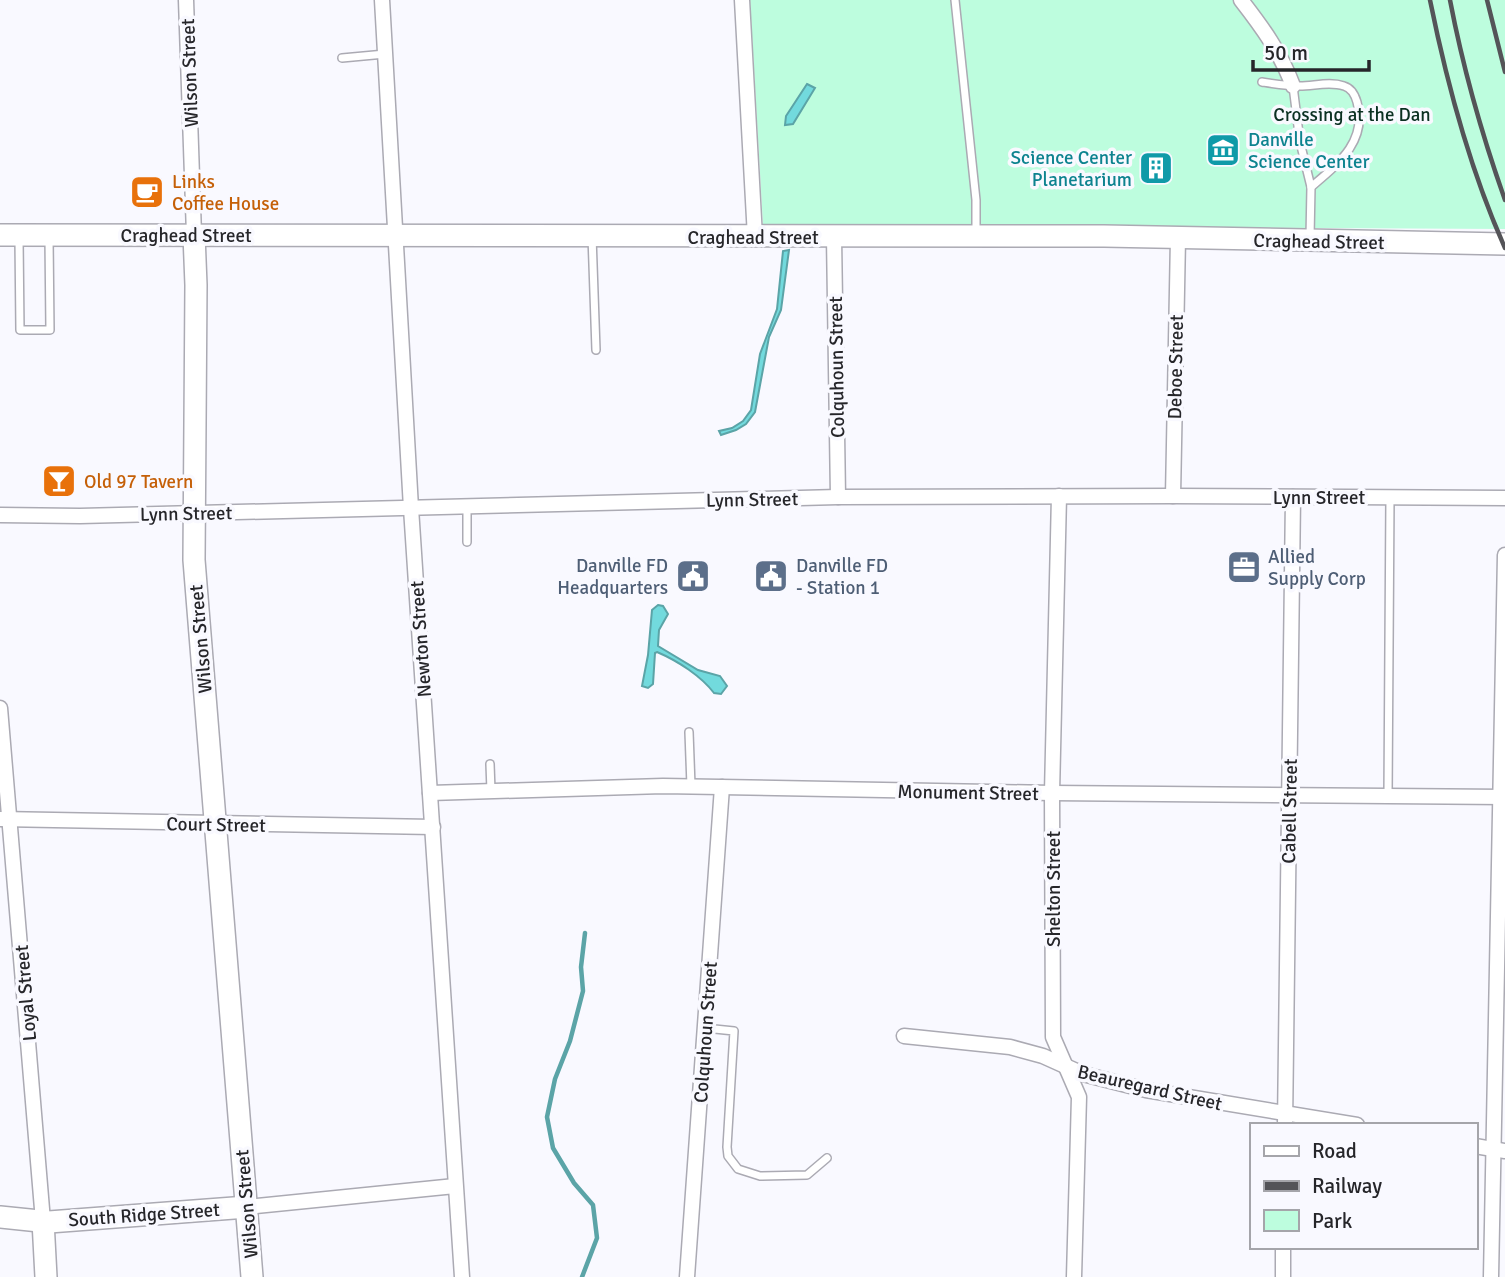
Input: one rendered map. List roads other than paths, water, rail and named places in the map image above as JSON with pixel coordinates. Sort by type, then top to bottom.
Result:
[{"type":"main road","name":"Wilson Street","points":[[194,234],[194,560],[252,1277]]},
{"type":"main road","name":"Craghead Street","points":[[9,235],[1178,238],[1505,244]]},
{"type":"main road","name":"South Ridge Street","points":[[0,1217],[43,1221],[247,1207]]},
{"type":"main road","name":"Loyal Street","points":[[43,1221],[46,1277]]},
{"type":"street","name":"Wilson Street","points":[[187,0],[194,234]]},
{"type":"street","name":"Newton Street","points":[[382,0],[394,236],[461,1277]]},
{"type":"street","points":[[742,0],[755,237]]},
{"type":"street","points":[[1241,0],[1284,62],[1293,86]]},
{"type":"street","name":"Colquhoun Street","points":[[834,237],[838,497]]},
{"type":"street","name":"Deboe Street","points":[[1173,496],[1178,238]]},
{"type":"street","name":"Shelton Street","points":[[1059,496],[1052,793],[1054,1037],[1079,1097],[1074,1277]]},
{"type":"street","name":"Lynn Street","points":[[0,515],[194,513],[838,497],[1505,498]]},
{"type":"street","name":"Cabell Street","points":[[1285,1119],[1293,497]]},
{"type":"street","points":[[1492,1277],[1499,1150],[1505,555]]},
{"type":"street","name":"Loyal Street","points":[[0,708],[5,820],[43,1221]]},
{"type":"street","name":"Monument Street","points":[[430,793],[691,786],[1052,793],[1503,797]]},
{"type":"street","name":"Colquhoun Street","points":[[687,1277],[722,787]]},
{"type":"street","name":"Court Street","points":[[5,820],[433,827]]},
{"type":"street","name":"Beauregard Street","points":[[904,1036],[1010,1047],[1043,1056],[1083,1074],[1146,1090],[1285,1119],[1333,1123]]},
{"type":"street","points":[[1477,1146],[1499,1150]]},
{"type":"street","name":"South Ridge Street","points":[[247,1207],[455,1186]]},
{"type":"street","points":[[1283,1249],[1283,1277]]},
{"type":"lane","points":[[955,0],[976,200],[976,237]]},
{"type":"lane","points":[[342,58],[385,54]]},
{"type":"lane","points":[[1262,82],[1293,86],[1344,86],[1355,94],[1359,122],[1356,138],[1350,150],[1329,173],[1311,187]]},
{"type":"lane","points":[[1293,86],[1300,142],[1311,187],[1310,241]]},
{"type":"lane","points":[[9,235],[20,330],[50,330],[49,235]]},
{"type":"lane","points":[[592,236],[596,349]]},
{"type":"lane","points":[[1388,797],[1390,497]]},
{"type":"lane","points":[[467,506],[467,542]]},
{"type":"lane","points":[[689,732],[691,786]]},
{"type":"lane","points":[[490,764],[491,792]]},
{"type":"lane","points":[[705,1028],[734,1031],[727,1147],[733,1164],[738,1169],[760,1176],[807,1175],[827,1158]]},
{"type":"water","points":[[807,84],[815,88],[793,124],[785,125],[786,116]]},
{"type":"water","points":[[789,250],[781,310],[769,337],[755,412],[746,424],[721,435],[719,431],[732,428],[743,421],[751,410],[760,354],[777,309],[783,251]]},
{"type":"water","points":[[658,605],[663,606],[668,614],[659,630],[658,646],[698,670],[720,676],[727,686],[721,694],[714,693],[688,670],[657,652],[653,684],[648,688],[642,686],[652,610]]},
{"type":"waterway","points":[[582,1277],[597,1238],[593,1205],[574,1183],[553,1148],[547,1117],[555,1079],[570,1041],[583,991],[581,967],[585,933]]},
{"type":"railway","points":[[1430,0],[1461,126],[1481,188],[1505,248]]},
{"type":"railway","points":[[1450,0],[1474,101],[1505,200]]},
{"type":"railway","points":[[1487,0],[1505,72]]},
{"type":"place","name":"Danville Science Center","points":[[1223,150]]},
{"type":"place","name":"Science Center Planetarium","points":[[1156,168]]},
{"type":"place","name":"Links Coffee House","points":[[147,192]]},
{"type":"place","name":"Old 97 Tavern","points":[[59,481]]},
{"type":"place","name":"Allied Supply Corp","points":[[1244,567]]},
{"type":"place","name":"Danville FD Headquarters","points":[[693,576]]},
{"type":"place","name":"Danville FD - Station 1","points":[[771,576]]},
{"type":"park label","name":"Crossing at the Dan","points":[[1352,114]]}]
